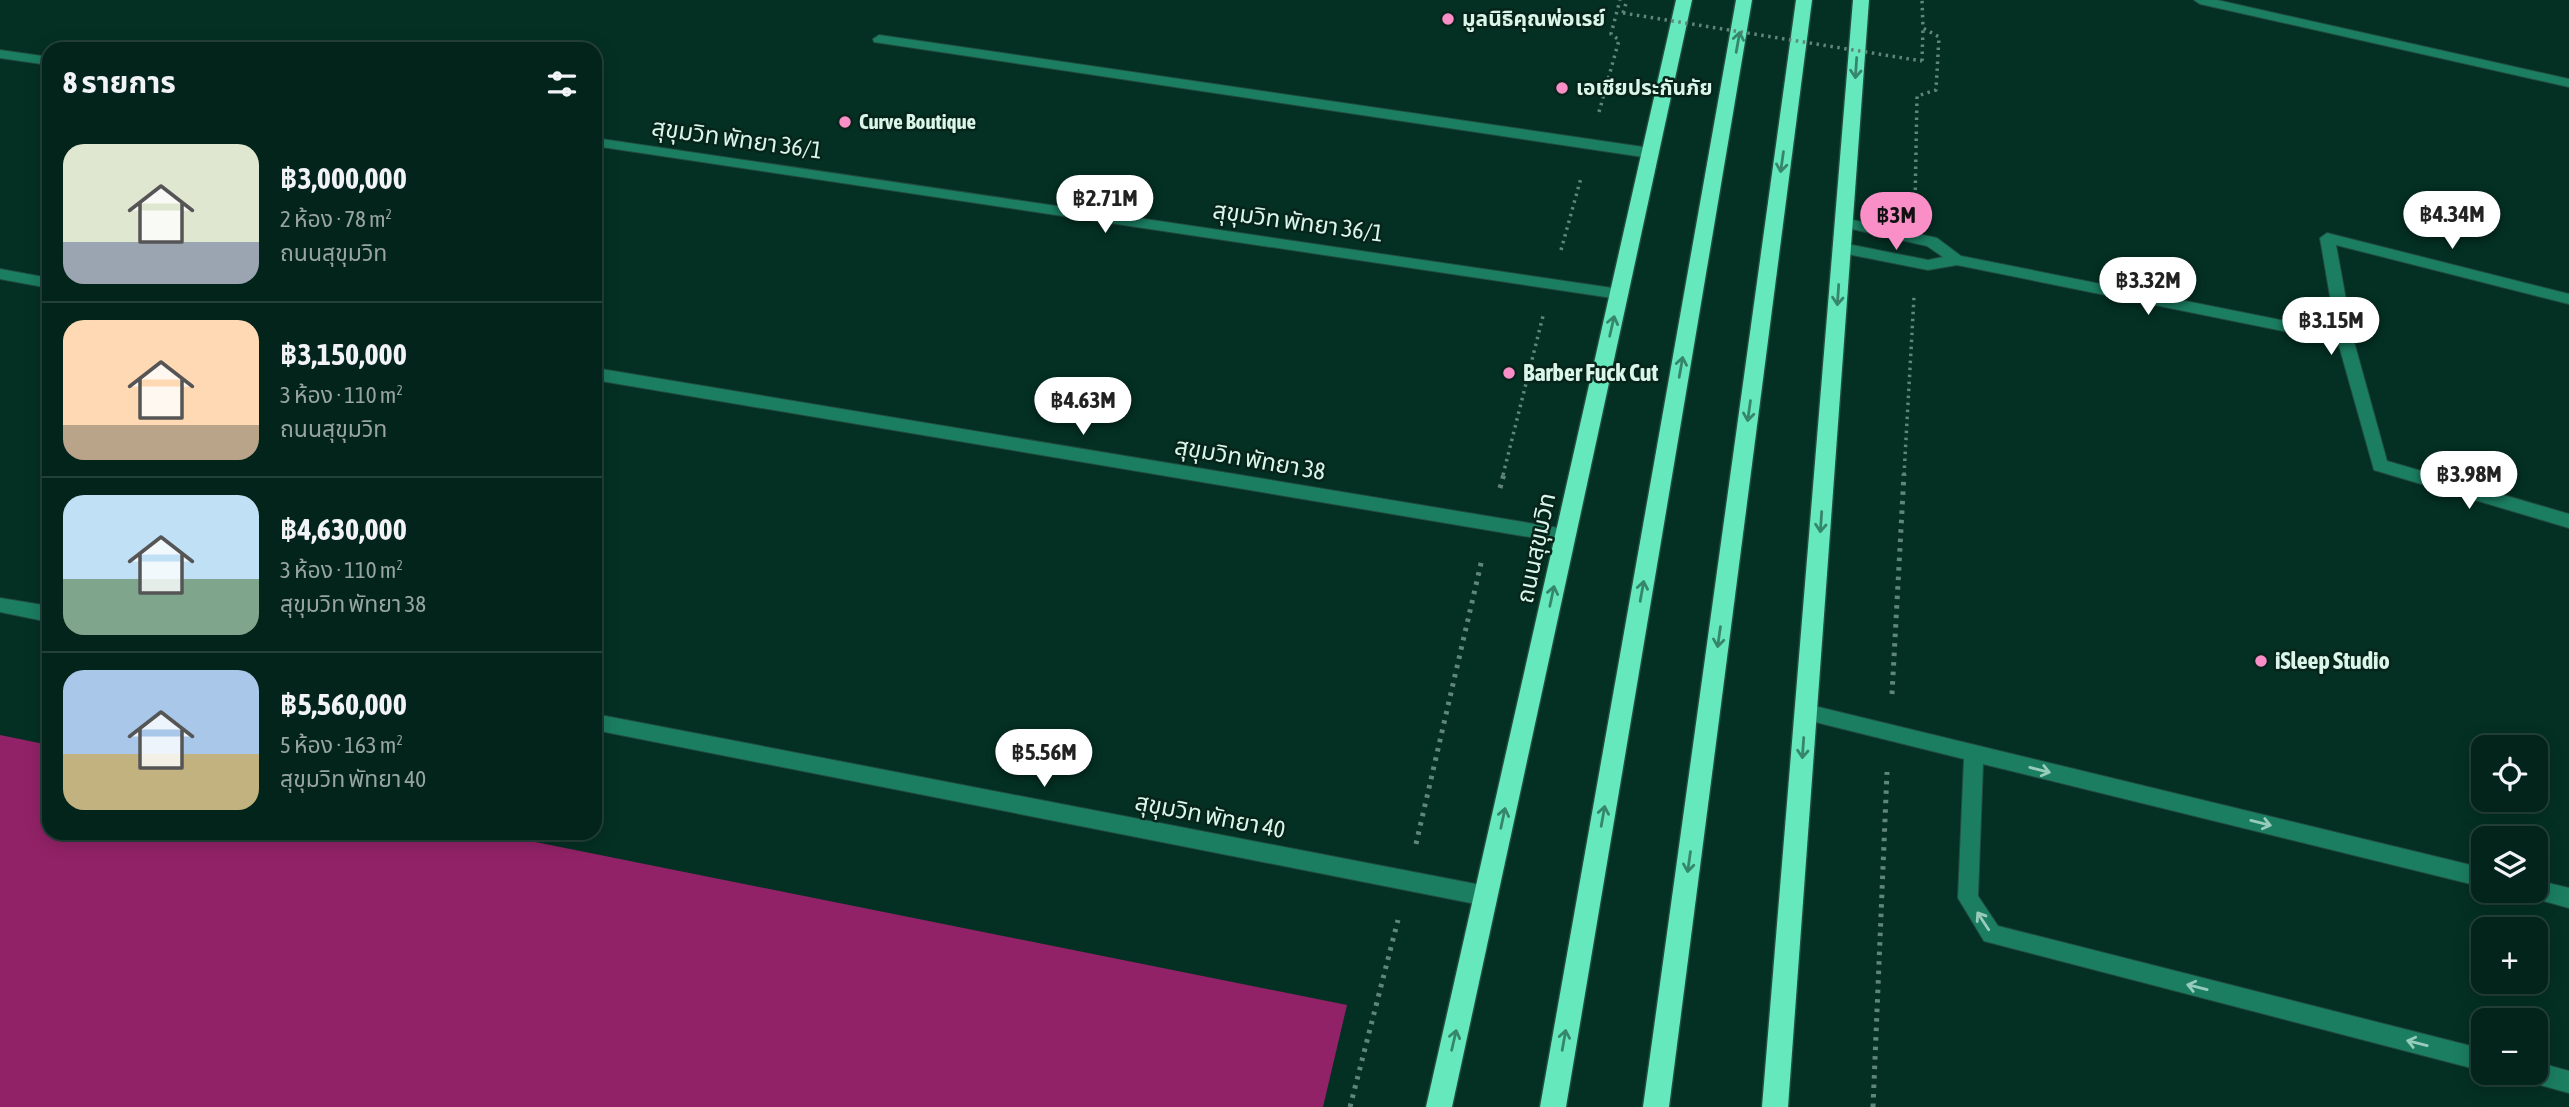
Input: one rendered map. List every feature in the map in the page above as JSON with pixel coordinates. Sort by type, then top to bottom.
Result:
[{"type":"highway","name":"ถนนสุขุมวิท","points":[[1439,1107],[1684,0]]},
{"type":"highway","points":[[1553,1107],[1744,0]]},
{"type":"highway","points":[[1656,1107],[1804,0]]},
{"type":"highway","points":[[1775,1107],[1861,0]]},
{"type":"street","points":[[2200,0],[2569,83]]},
{"type":"street","points":[[879,39],[1650,153]]},
{"type":"street","points":[[0,54],[42,60]]},
{"type":"street","name":"สุขุมวิท พัทยา 36/1","points":[[602,143],[1619,294]]},
{"type":"street","points":[[1844,223],[1932,242],[1958,260]]},
{"type":"street","points":[[2569,299],[2327,238],[2345,338],[2380,465],[2569,521]]},
{"type":"street","points":[[1842,248],[1928,265],[1958,260],[2345,338]]},
{"type":"street","points":[[0,274],[42,282]]},
{"type":"street","name":"สุขุมวิท พัทยา 38","points":[[602,375],[1565,536]]},
{"type":"street","points":[[0,605],[42,613]]},
{"type":"street","points":[[1806,712],[2471,874]]},
{"type":"street","name":"สุขุมวิท พัทยา 40","points":[[602,723],[1486,896]]},
{"type":"street","points":[[1974,754],[1968,898],[1991,934],[2471,1057]]},
{"type":"street","points":[[2548,893],[2569,898]]},
{"type":"street","points":[[2548,1077],[2569,1082]]},
{"type":"path","points":[[1627,0],[1623,13],[1922,61],[1923,0]]},
{"type":"path","points":[[1915,238],[1917,96],[1936,90],[1939,37],[1923,28]]},
{"type":"path","points":[[1873,1107],[1915,262]]},
{"type":"path","points":[[1350,1107],[1408,882],[1483,555]]},
{"type":"shaded area","points":[[0,735],[42,744],[42,840],[525,840],[1347,1005],[1323,1107],[0,1107]]},
{"type":"place","name":"มูลนิธิคุณพ่อเรย์","points":[[1448,19]]},
{"type":"place","name":"เอเชียประกันภัย","points":[[1562,88]]},
{"type":"place","name":"Curve Boutique","points":[[845,122]]},
{"type":"place","name":"Barber Fuck Cut","points":[[1509,373]]},
{"type":"place","name":"iSleep Studio","points":[[2261,661]]}]
